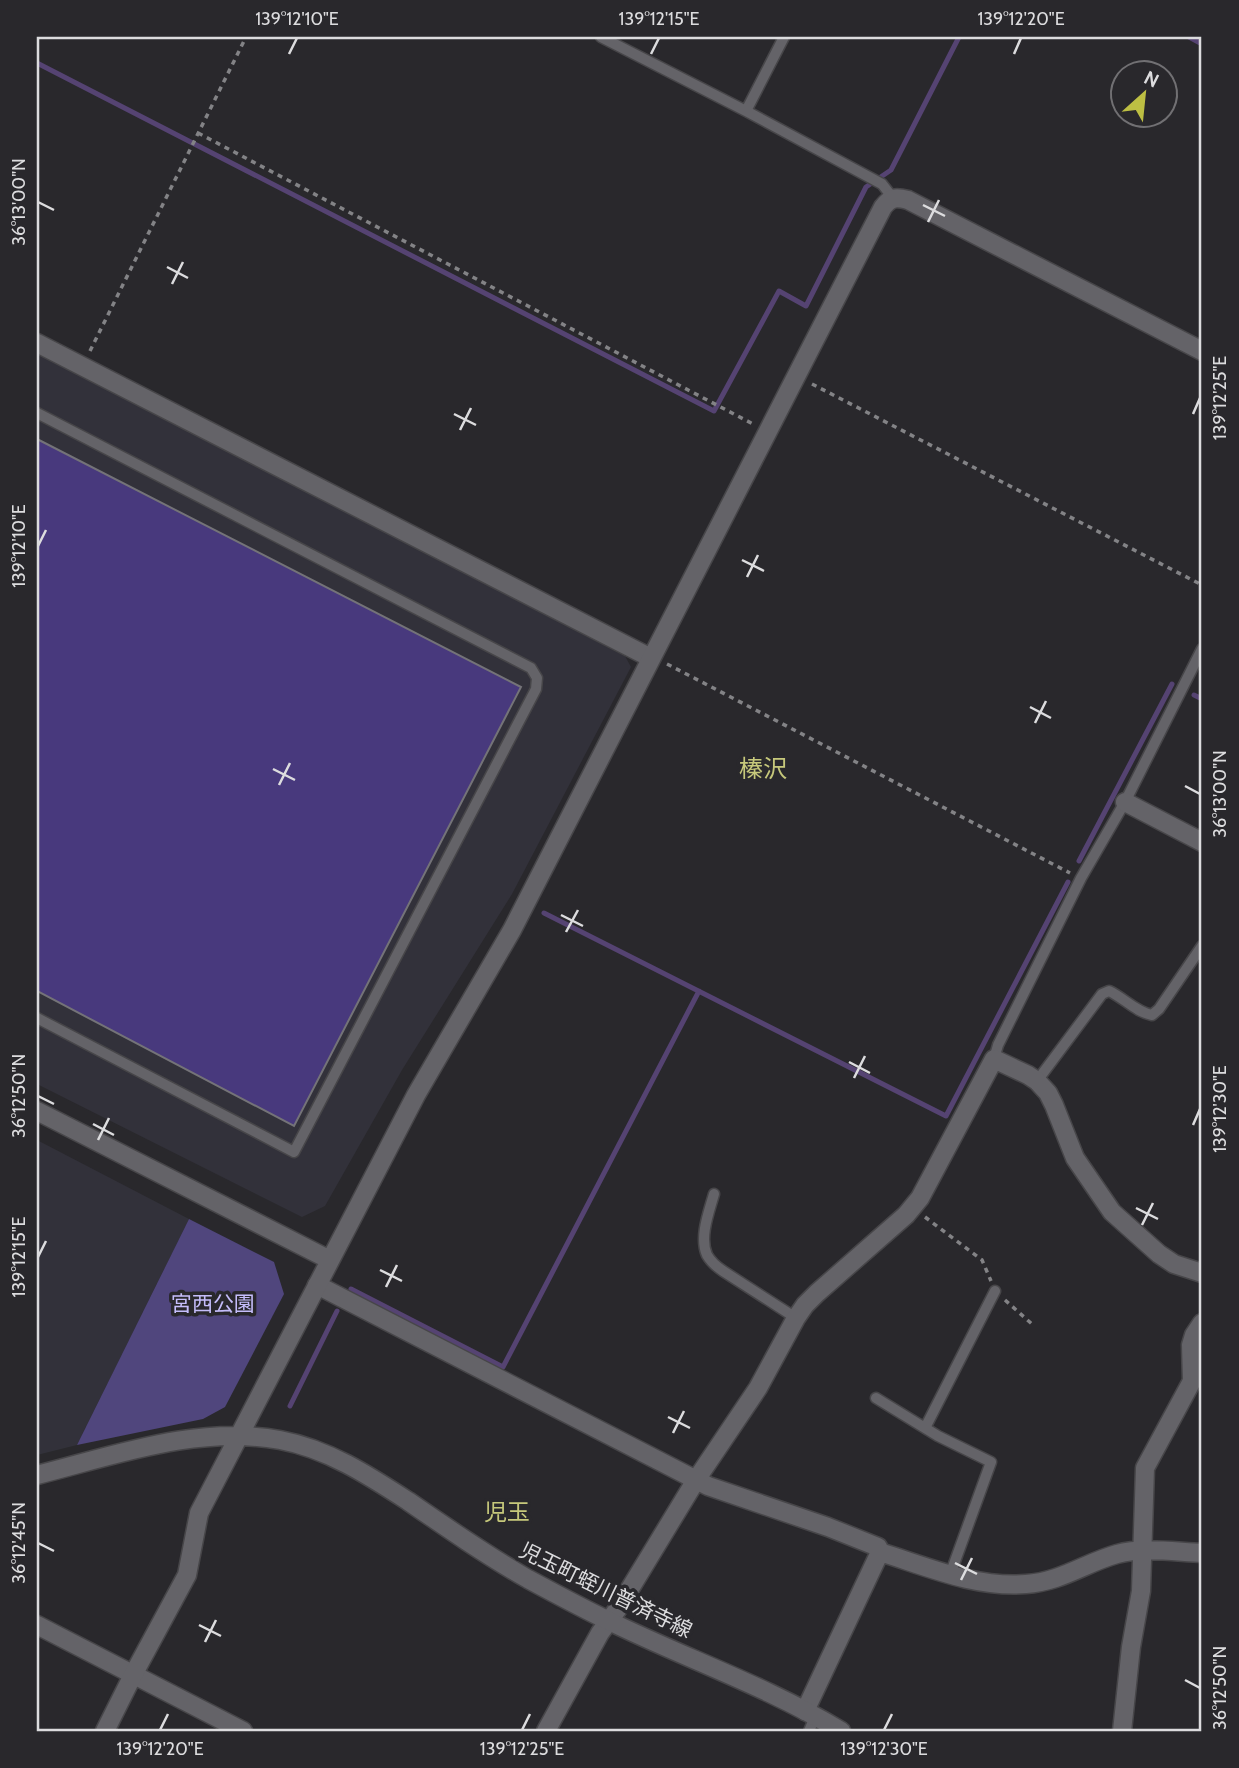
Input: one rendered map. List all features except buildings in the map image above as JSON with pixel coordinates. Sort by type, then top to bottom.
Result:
[{"type":"street","points":[[105,1731],[187,1575],[199,1513],[416,1094],[512,930],[888,200],[908,200],[1202,351]]},
{"type":"street","points":[[37,343],[651,658]]},
{"type":"street","points":[[1125,802],[1202,842]]},
{"type":"street","points":[[546,1731],[600,1633],[617,1610],[696,1480],[758,1388],[796,1318],[817,1293],[906,1215],[920,1198],[994,1059],[1037,1081],[1054,1105],[1075,1158],[1112,1212],[1159,1254],[1174,1264],[1202,1273]]},
{"type":"street","points":[[37,1111],[330,1259]]},
{"type":"street","points":[[317,1285],[708,1486],[828,1527],[878,1547],[880,1552],[950,1575],[992,1584],[1029,1584],[1054,1579],[1117,1554],[1143,1551],[1202,1553]]},
{"type":"street","points":[[1122,1731],[1131,1647],[1141,1591],[1145,1468],[1192,1381],[1191,1345],[1202,1323]]},
{"type":"street","name":"児玉町蛭川普済寺線","points":[[37,1475],[164,1443],[215,1435],[282,1440],[303,1446],[349,1464],[504,1565],[608,1621],[741,1679],[809,1720],[841,1731]]},
{"type":"street","points":[[809,1720],[880,1552]]},
{"type":"street","points":[[37,1625],[243,1731]]},
{"type":"lane","points":[[601,37],[882,184],[892,198]]},
{"type":"lane","points":[[746,111],[784,37]]},
{"type":"lane","points":[[37,413],[531,668],[537,678],[536,689],[295,1152],[37,1018]]},
{"type":"lane","points":[[994,1059],[998,1045],[1082,878],[1125,802],[1202,649]]},
{"type":"lane","points":[[1037,1081],[1102,994],[1109,991],[1144,1014],[1152,1016],[1202,946]]},
{"type":"lane","points":[[714,1194],[705,1237],[707,1255],[723,1272],[796,1318]]},
{"type":"lane","points":[[925,1428],[995,1291]]},
{"type":"lane","points":[[876,1398],[938,1436],[991,1462],[950,1575]]},
{"type":"path","points":[[82,367],[246,37]]},
{"type":"path","points":[[198,133],[768,432]]},
{"type":"path","points":[[796,376],[1202,585]]},
{"type":"path","points":[[651,658],[1082,878]]},
{"type":"path","points":[[912,1208],[982,1260],[995,1291],[1033,1325]]},
{"type":"shaded area","points":[[37,353],[625,656],[631,667],[512,894],[402,1070],[325,1206],[302,1217],[37,1084]]},
{"type":"shaded area","points":[[37,1140],[189,1219],[77,1445],[37,1455]]},
{"type":"green space","name":"宮西公園","points":[[189,1219],[274,1262],[284,1294],[225,1407],[203,1419],[77,1445]]},
{"type":"waterway","points":[[37,63],[714,411],[779,291],[806,306],[866,187],[891,170],[959,37]]},
{"type":"waterway","points":[[1189,37],[1202,44]]},
{"type":"waterway","points":[[1079,861],[1172,684]]},
{"type":"waterway","points":[[1194,695],[1202,699]]},
{"type":"waterway","points":[[544,913],[946,1116],[1068,882]]},
{"type":"waterway","points":[[351,1289],[503,1367],[699,991]]},
{"type":"waterway","points":[[290,1406],[337,1311]]},
{"type":"district","name":"榛沢","points":[[763,768]]},
{"type":"district","name":"児玉","points":[[507,1512]]}]
